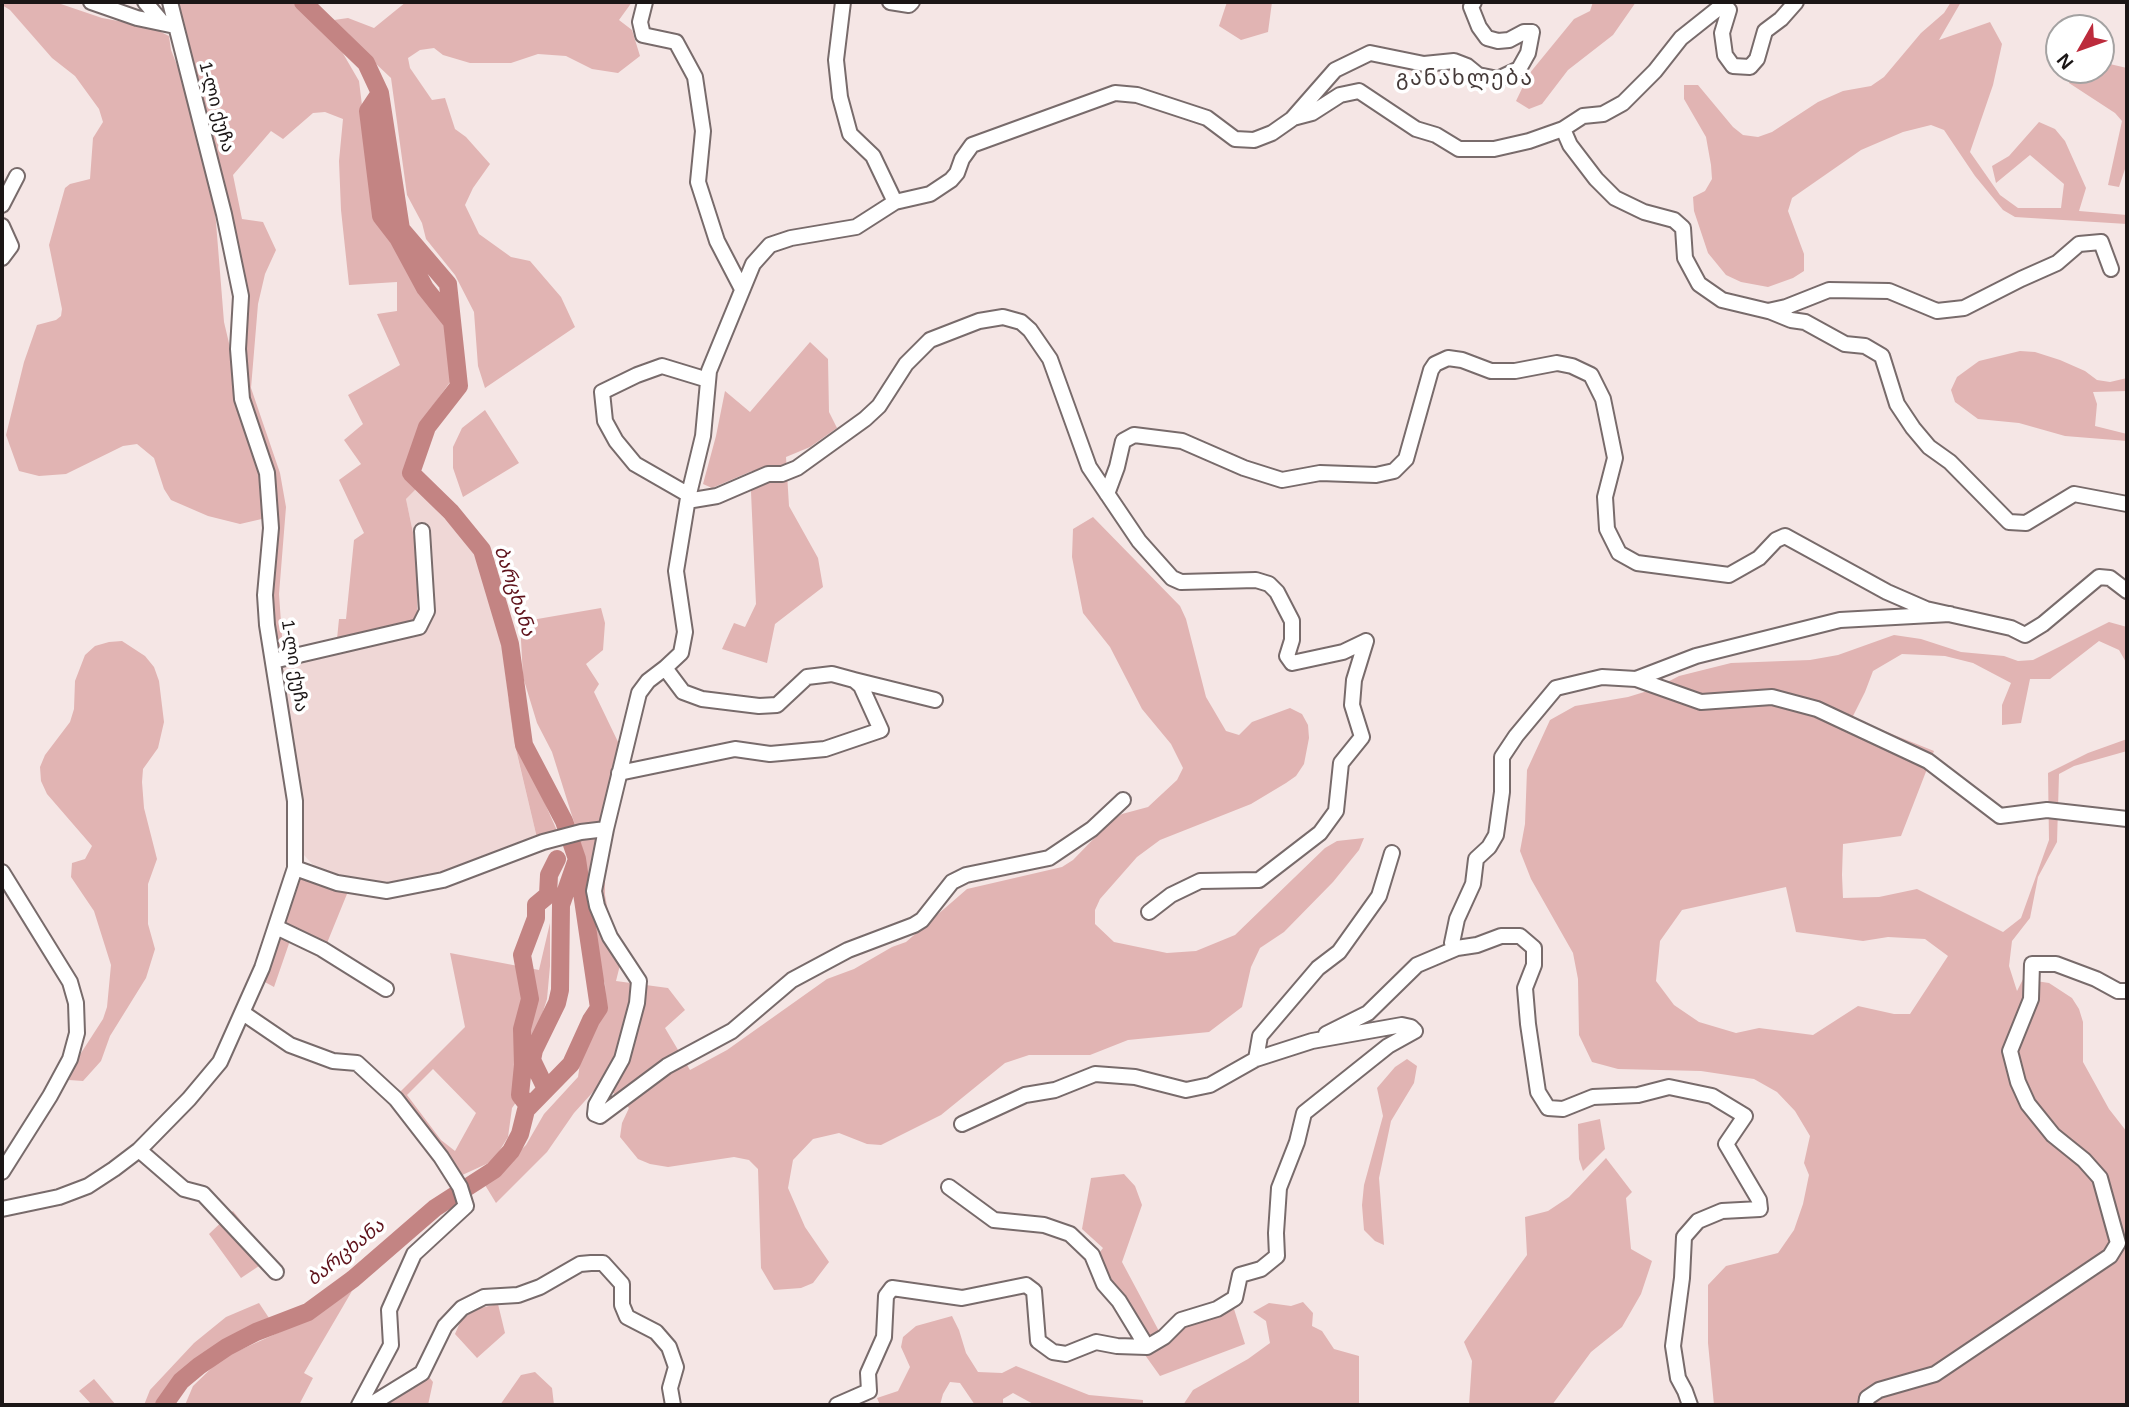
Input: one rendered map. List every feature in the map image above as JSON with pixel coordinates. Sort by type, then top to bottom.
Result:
[{"type":"street","points":[[91,2],[137,18],[169,25]]},
{"type":"street","points":[[145,2],[169,25]]},
{"type":"street","name":"1-ლი ქუჩა","points":[[2,1209],[59,1197],[88,1186],[139,1150],[189,1099],[220,1062],[243,1013],[262,968],[295,868],[295,801],[267,625],[265,595],[271,498],[259,444],[242,399],[238,349],[241,296],[225,214],[169,25],[170,2]]},
{"type":"street","points":[[645,2],[640,22],[643,35],[676,42],[695,78],[703,131],[698,182],[717,241],[742,289]]},
{"type":"street","points":[[843,2],[836,60],[840,97],[850,134],[873,156],[895,202]]},
{"type":"street","points":[[890,2],[909,5],[912,2]]},
{"type":"street","points":[[1123,800],[1092,829],[1049,858],[966,875],[952,882],[915,925],[848,950],[792,980],[732,1031],[667,1066],[600,1116],[595,1114],[596,1105],[622,1059],[637,1003],[639,981],[610,937],[594,891],[639,693],[648,681],[681,653],[685,632],[676,571],[688,496],[703,436],[709,371],[754,264],[770,245],[790,238],[856,227],[895,202],[930,194],[957,173],[962,159],[972,145],[1115,93],[1137,95],[1207,118],[1235,139],[1254,140],[1272,133],[1292,119],[1335,70],[1370,53],[1424,64],[1454,61],[1467,65],[1478,75],[1498,79],[1519,69],[1528,53],[1532,32],[1524,32],[1509,40],[1487,38],[1471,7],[1474,2]]},
{"type":"street","points":[[1292,119],[1312,113],[1340,95],[1359,91],[1416,129],[1436,135],[1459,149],[1494,149],[1529,141],[1563,129],[1583,116],[1603,114],[1623,103],[1655,71],[1681,38],[1720,7],[1729,10],[1722,33],[1725,55],[1733,66],[1750,67],[1757,59],[1765,31],[1781,19],[1796,2]]},
{"type":"street","points":[[1563,129],[1570,145],[1596,179],[1615,198],[1644,212],[1674,220],[1683,228],[1685,258],[1699,284],[1722,300],[1805,322],[1845,344],[1865,346],[1882,356],[1897,404],[1913,428],[1929,447],[1950,463],[2009,522],[2026,523],[2074,494],[2127,504]]},
{"type":"street","points":[[2,205],[17,176]]},
{"type":"street","points":[[2,226],[11,246],[2,258]]},
{"type":"street","points":[[1768,311],[1829,290],[1889,291],[1937,311],[1964,308],[2057,263],[2079,244],[2101,242],[2111,269]]},
{"type":"street","points":[[708,380],[662,366],[638,374],[602,392],[605,421],[635,464],[693,500],[717,496],[797,468],[879,406],[906,364],[929,340],[979,321],[1003,317],[1021,321],[1050,359],[1089,467],[1139,541],[1172,578],[1181,583],[1256,580],[1269,584],[1277,592],[1292,621],[1292,640],[1287,656],[1292,663],[1343,652],[1366,641],[1354,680],[1352,705],[1362,737],[1341,763],[1336,810],[1320,833],[1259,880],[1200,881],[1171,894],[1149,912]]},
{"type":"street","points":[[1107,494],[1118,467],[1123,441],[1134,435],[1182,440],[1244,468],[1282,480],[1320,473],[1376,475],[1394,471],[1406,458],[1435,364],[1448,358],[1462,359],[1491,372],[1515,371],[1557,363],[1572,366],[1591,375],[1603,398],[1615,458],[1605,497],[1607,529],[1619,553],[1637,563],[1729,575],[1759,558],[1776,540],[1785,536],[1887,592],[1926,609],[2011,628],[2025,635],[2043,624],[2099,576],[2110,578],[2127,591]]},
{"type":"street","points":[[273,661],[419,627],[426,611],[422,531]]},
{"type":"street","points":[[1636,679],[1696,656],[1840,620],[1951,614]]},
{"type":"street","points":[[665,668],[683,692],[702,699],[758,706],[777,705],[807,677],[832,674],[935,700]]},
{"type":"street","points":[[1457,948],[1452,943],[1457,919],[1473,884],[1476,859],[1489,847],[1496,835],[1502,792],[1502,757],[1556,688],[1602,677],[1636,679],[1701,702],[1772,697],[1817,709],[1928,761],[2000,816],[2047,810],[2127,819]]},
{"type":"street","points":[[619,773],[735,749],[770,754],[825,749],[881,730],[861,686],[854,680]]},
{"type":"street","points":[[295,868],[337,883],[387,891],[443,880],[554,839],[606,829]]},
{"type":"street","points":[[1256,1059],[1260,1036],[1318,968],[1339,952],[1378,896],[1392,853]]},
{"type":"street","points":[[2,872],[70,982],[76,1003],[77,1033],[70,1059],[51,1096],[2,1172]]},
{"type":"street","points":[[276,927],[322,949],[386,989]]},
{"type":"street","points":[[1312,1041],[1368,1013],[1417,965],[1457,948],[1477,945],[1500,936],[1520,936],[1534,948],[1534,965],[1525,988],[1528,1024],[1538,1092],[1548,1108],[1563,1109],[1593,1097],[1638,1095],[1669,1087],[1712,1096],[1745,1116],[1726,1143],[1759,1200],[1760,1209],[1722,1211],[1698,1221],[1684,1237],[1682,1278],[1673,1346],[1678,1378],[1690,1405]]},
{"type":"street","points":[[1866,1405],[1867,1398],[1879,1391],[1935,1374],[2110,1256],[2118,1243],[2100,1178],[2084,1160],[2053,1135],[2028,1104],[2018,1082],[2010,1051],[2031,999],[2032,964],[2056,964],[2096,979],[2118,991],[2127,991]]},
{"type":"street","points":[[243,1013],[290,1045],[333,1061],[357,1063],[396,1099],[441,1157],[460,1187],[466,1206],[414,1254],[389,1310],[391,1345],[359,1405]]},
{"type":"street","points":[[837,1405],[869,1391],[868,1373],[884,1337],[886,1296],[892,1288],[962,1298],[1026,1285],[1034,1290],[1038,1341],[1053,1352],[1066,1354],[1096,1342],[1147,1347],[1164,1337],[1181,1320],[1217,1308],[1235,1298],[1240,1275],[1261,1269],[1277,1256],[1279,1188],[1297,1142],[1304,1113],[1388,1046],[1415,1031],[1402,1025],[1312,1041],[1256,1059],[1210,1085],[1186,1090],[1135,1077],[1095,1074],[1055,1090],[1025,1095],[962,1124]]},
{"type":"street","points":[[139,1150],[184,1189],[203,1194],[276,1272]]},
{"type":"street","points":[[950,1187],[994,1220],[1044,1225],[1070,1234],[1092,1255],[1104,1284],[1119,1301],[1147,1347]]},
{"type":"street","points":[[370,1405],[422,1373],[445,1326],[462,1308],[484,1297],[518,1295],[540,1287],[580,1264],[591,1263],[603,1263],[622,1284],[622,1305],[627,1317],[656,1332],[668,1347],[676,1367],[670,1388],[673,1405]]},
{"type":"shaded area","points":[[2,2],[55,2],[102,18],[151,27],[169,36],[213,185],[224,322],[261,479],[266,518],[240,524],[208,516],[171,500],[164,489],[154,458],[137,444],[123,446],[66,474],[39,476],[19,471],[6,435],[24,362],[37,325],[56,320],[61,316],[62,309],[49,245],[65,188],[90,179],[93,138],[103,122],[99,109],[75,76],[52,58]]},
{"type":"shaded area","points":[[179,2],[296,2],[341,50],[359,81],[376,219],[422,293],[448,324],[453,359],[450,382],[430,410],[406,466],[406,476],[416,489],[406,499],[417,552],[417,622],[276,656],[269,592],[278,504],[273,476],[253,419],[243,370],[246,297],[222,174],[200,96]],"holes":[[[325,112],[343,119],[339,161],[349,285],[397,282],[397,311],[377,314],[400,365],[348,395],[363,424],[344,440],[361,464],[339,480],[364,533],[354,540],[346,619],[339,619],[337,639],[283,651],[279,594],[286,507],[280,473],[251,388],[258,304],[265,274],[276,250],[263,222],[242,219],[233,175],[271,131],[283,139],[313,113]]]},
{"type":"shaded area","points":[[406,2],[632,2],[619,20],[632,30],[640,56],[618,73],[592,69],[566,56],[538,54],[511,63],[470,63],[443,55],[434,48],[420,50],[408,58],[410,68],[432,100],[445,98],[455,129],[466,137],[490,164],[465,205],[479,234],[511,257],[530,261],[561,297],[575,327],[485,388],[478,366],[474,312],[455,275],[426,239],[422,223],[407,195],[391,78],[341,31],[334,20],[348,18],[374,28]]},
{"type":"shaded area","points":[[1227,2],[1272,2],[1268,32],[1241,40],[1219,26]]},
{"type":"shaded area","points":[[1593,2],[1636,2],[1613,35],[1568,70],[1542,104],[1529,109],[1516,101],[1529,74],[1574,19],[1590,11]]},
{"type":"shaded area","points":[[1951,2],[1961,2],[1939,40],[1990,22],[2002,44],[1993,85],[1970,152],[2000,195],[2018,208],[2061,208],[2064,184],[2030,155],[1996,183],[1992,166],[2009,156],[2039,122],[2055,129],[2065,141],[2086,188],[2079,211],[2127,215],[2127,224],[2015,217],[2003,210],[1975,176],[1944,130],[1931,125],[1903,132],[1861,150],[1792,198],[1788,211],[1804,254],[1804,271],[1768,287],[1741,282],[1726,275],[1708,253],[1694,211],[1693,197],[1705,191],[1712,179],[1711,165],[1706,137],[1684,99],[1684,85],[1698,85],[1733,127],[1743,135],[1758,137],[1772,132],[1818,102],[1843,91],[1871,86],[1884,77],[1921,33],[1944,13]]},
{"type":"shaded area","points":[[2115,65],[2127,68],[2127,163],[2119,187],[2108,185],[2122,121],[2115,113],[2071,84],[2115,84]]},
{"type":"shaded area","points":[[810,342],[828,359],[829,412],[837,428],[810,447],[786,457],[789,506],[818,558],[823,587],[775,624],[767,663],[722,649],[734,623],[745,627],[756,604],[752,471],[712,488],[703,484],[725,391],[750,412]]},
{"type":"shaded area","points":[[2020,351],[2035,352],[2060,360],[2085,371],[2097,380],[2110,382],[2127,378],[2127,391],[2093,392],[2097,404],[2095,426],[2127,434],[2127,441],[2065,436],[2019,423],[1978,419],[1955,402],[1951,390],[1957,377],[1979,361]]},
{"type":"shaded area","points":[[485,410],[519,463],[463,497],[453,468],[453,447],[462,428]]},
{"type":"shaded area","points":[[416,489],[476,552],[502,647],[514,742],[537,838],[439,873],[404,881],[378,882],[328,875],[304,855],[301,807],[277,666],[417,632],[417,552],[406,499]]},
{"type":"shaded area","points":[[1093,517],[1180,606],[1186,619],[1206,697],[1226,731],[1239,735],[1252,722],[1290,708],[1302,714],[1308,725],[1309,738],[1304,764],[1296,776],[1286,783],[1251,804],[1160,840],[1137,857],[1100,899],[1095,910],[1095,924],[1114,942],[1167,953],[1196,951],[1235,935],[1325,848],[1337,841],[1364,838],[1359,850],[1333,882],[1284,932],[1260,948],[1251,967],[1242,1007],[1209,1032],[1128,1040],[1090,1055],[1029,1055],[1005,1063],[941,1115],[881,1145],[867,1144],[839,1133],[813,1139],[793,1160],[788,1188],[805,1227],[829,1262],[813,1283],[801,1288],[774,1290],[761,1268],[758,1169],[749,1160],[734,1157],[668,1167],[638,1159],[620,1137],[622,1123],[629,1108],[602,1082],[574,1113],[547,1152],[496,1203],[485,1185],[526,1145],[544,1114],[578,1077],[582,1050],[606,1006],[605,984],[595,957],[589,920],[589,882],[584,854],[552,752],[537,723],[523,677],[520,622],[601,608],[605,623],[603,650],[586,664],[599,684],[594,692],[619,744],[593,862],[605,868],[605,895],[610,922],[625,945],[616,981],[668,988],[685,1010],[665,1028],[690,1070],[727,1050],[827,979],[854,969],[906,942],[967,889],[1062,867],[1073,860],[1110,822],[1122,814],[1148,807],[1177,780],[1183,768],[1171,744],[1142,709],[1110,647],[1083,613],[1072,557],[1073,529]]},
{"type":"shaded area","points":[[2109,622],[2127,627],[2127,664],[2119,650],[2099,641],[2050,679],[2030,679],[2021,723],[2002,725],[2002,705],[2011,683],[1973,663],[1945,656],[1902,654],[1873,671],[1852,718],[1934,751],[1901,836],[1843,844],[1843,898],[1879,897],[1917,889],[2003,932],[2021,918],[2049,840],[2048,773],[2088,753],[2127,739],[2127,751],[2074,766],[2059,774],[2057,842],[2038,877],[2030,918],[2012,941],[2009,966],[2017,991],[2023,979],[2049,983],[2072,998],[2083,1022],[2083,1062],[2109,1109],[2127,1132],[2127,1405],[1714,1405],[1708,1343],[1708,1285],[1726,1266],[1778,1253],[1794,1230],[1809,1175],[1804,1163],[1810,1136],[1795,1111],[1777,1092],[1754,1079],[1701,1071],[1618,1069],[1592,1062],[1579,1035],[1578,979],[1573,953],[1531,879],[1520,851],[1525,824],[1527,770],[1550,720],[1575,706],[1628,697],[1654,689],[1679,676],[1731,663],[1810,660],[1838,655],[1894,635],[1921,639],[1961,652],[2004,656],[2018,661],[2033,660]],"holes":[[[1786,887],[1796,932],[1863,941],[1888,937],[1925,939],[1948,956],[1910,1014],[1894,1014],[1858,1006],[1813,1035],[1759,1028],[1736,1033],[1699,1022],[1674,1005],[1656,981],[1660,941],[1682,910]]]},
{"type":"shaded area","points":[[122,641],[145,656],[154,667],[159,681],[164,722],[158,748],[143,769],[142,782],[144,808],[157,859],[148,884],[148,924],[155,949],[146,978],[110,1036],[101,1061],[83,1081],[69,1080],[72,1067],[103,1019],[107,1007],[111,965],[94,911],[71,877],[72,863],[85,859],[92,846],[47,794],[41,781],[40,767],[45,755],[70,722],[74,709],[75,681],[85,655],[95,646]]},
{"type":"shaded area","points":[[508,697],[521,749],[558,833],[537,838],[514,741]]},
{"type":"shaded area","points":[[299,877],[349,889],[325,948],[293,932],[274,987],[263,981]]},
{"type":"shaded area","points":[[550,923],[547,999],[528,1048],[527,1087],[512,1108],[508,1137],[493,1161],[460,1176],[399,1093],[465,1027],[450,953],[539,970]],"holes":[[[433,1069],[476,1113],[455,1151],[441,1140],[407,1095]]]},
{"type":"shaded area","points":[[1407,1059],[1417,1066],[1414,1083],[1391,1121],[1379,1178],[1384,1245],[1375,1241],[1364,1230],[1364,1185],[1383,1116],[1377,1088],[1395,1067]]},
{"type":"shaded area","points":[[1600,1119],[1605,1149],[1583,1171],[1579,1159],[1578,1124]]},
{"type":"shaded area","points":[[1606,1158],[1632,1192],[1626,1198],[1631,1249],[1652,1261],[1641,1294],[1622,1327],[1591,1352],[1552,1405],[1469,1405],[1472,1361],[1464,1342],[1527,1255],[1525,1217],[1548,1211],[1569,1197]]},
{"type":"shaded area","points":[[1124,1174],[1135,1186],[1142,1205],[1122,1262],[1160,1333],[1151,1341],[1108,1283],[1096,1257],[1103,1248],[1082,1229],[1091,1178]]},
{"type":"shaded area","points":[[233,1211],[271,1258],[241,1278],[209,1234]]},
{"type":"shaded area","points":[[352,1291],[304,1373],[313,1378],[299,1405],[185,1405],[193,1386],[222,1358],[309,1319]]},
{"type":"shaded area","points":[[1303,1302],[1313,1313],[1312,1326],[1322,1331],[1334,1349],[1359,1356],[1359,1405],[1183,1405],[1193,1390],[1248,1359],[1270,1343],[1266,1321],[1253,1312],[1269,1303],[1291,1306]]},
{"type":"shaded area","points":[[259,1303],[271,1321],[235,1337],[205,1355],[177,1376],[158,1405],[144,1405],[150,1390],[194,1343],[226,1317]]},
{"type":"shaded area","points":[[498,1304],[505,1333],[477,1358],[455,1334],[461,1320],[476,1309]]},
{"type":"shaded area","points":[[1234,1309],[1245,1344],[1160,1376],[1145,1355],[1186,1326]]},
{"type":"shaded area","points":[[952,1316],[966,1353],[978,1372],[1002,1373],[1016,1366],[1089,1395],[1143,1400],[1143,1405],[1035,1405],[1013,1393],[1003,1399],[1003,1405],[975,1405],[960,1383],[950,1382],[940,1405],[880,1405],[877,1398],[898,1391],[910,1367],[901,1347],[903,1337],[916,1326]]},
{"type":"shaded area","points":[[535,1372],[552,1388],[554,1405],[500,1405],[521,1375]]},
{"type":"shaded area","points":[[429,1377],[433,1382],[428,1405],[384,1405]]},
{"type":"shaded area","points":[[94,1379],[116,1405],[92,1405],[79,1391]]},
{"type":"waterway","name":"ბარცხანა","points":[[164,1405],[181,1381],[199,1366],[256,1332],[308,1312],[353,1279],[435,1208],[494,1170],[511,1151],[520,1134],[526,1110],[571,1064],[599,1008],[577,859],[564,821],[524,745],[510,644],[482,550],[451,512],[411,473],[427,427],[459,386],[448,284],[401,229],[380,93],[366,63],[303,2]]},
{"type":"waterway","name":"ბარცხანა","points":[[380,93],[368,111],[381,216],[398,238],[425,288],[452,322]]},
{"type":"waterway","name":"ბარცხანა","points":[[529,1107],[520,1095],[522,1029],[530,999],[522,955],[536,918],[536,905],[548,895],[549,875],[557,859]]},
{"type":"waterway","name":"ბარცხანა","points":[[546,1089],[532,1060],[560,990],[561,905],[576,862]]},
{"type":"district","name":"განახლება","points":[[1465,79]]}]
